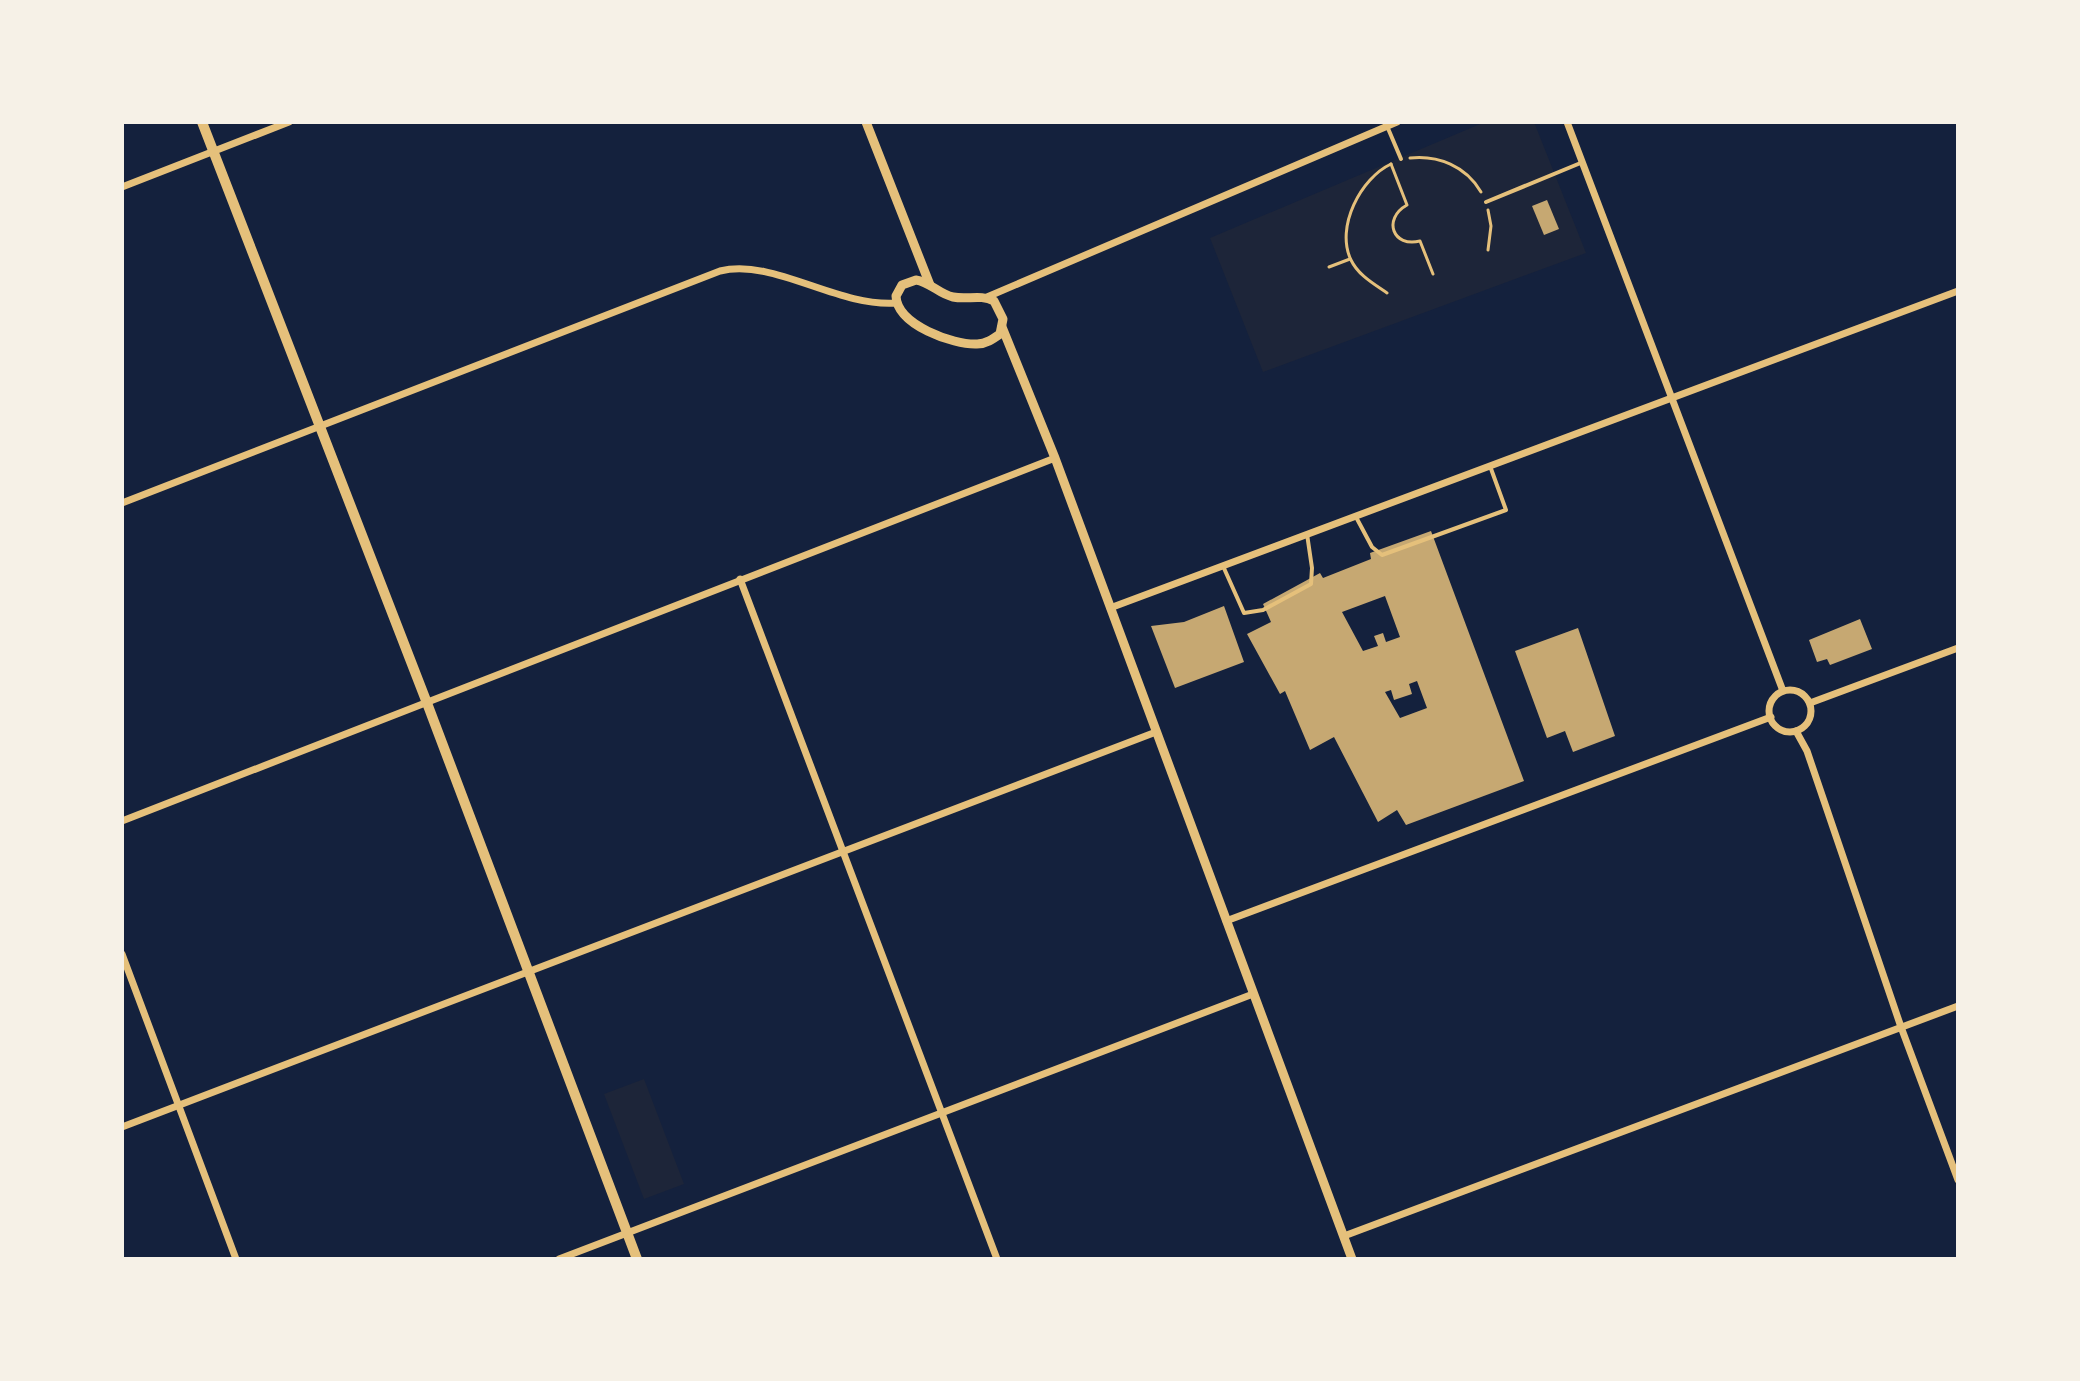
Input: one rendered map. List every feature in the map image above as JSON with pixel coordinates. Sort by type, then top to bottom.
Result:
[{"type":"main road","points":[[202,122],[530,972],[637,1259]]},
{"type":"street","points":[[122,187],[289,122]]},
{"type":"street","points":[[866,122],[930,285]]},
{"type":"street","points":[[1002,327],[993,339],[984,343],[966,343],[916,325],[903,316],[896,303],[898,290],[908,281],[923,280],[955,298],[987,297],[1397,122]]},
{"type":"street","points":[[1567,122],[1783,691]]},
{"type":"street","points":[[122,503],[730,268],[742,267],[875,304],[896,303]]},
{"type":"street","points":[[1110,608],[1958,291]]},
{"type":"street","points":[[987,297],[998,306],[1002,327],[1055,458],[1344,1236],[1348,1258]]},
{"type":"street","points":[[122,821],[1055,458]]},
{"type":"street","points":[[740,579],[997,1259]]},
{"type":"street","points":[[1810,703],[1958,648]]},
{"type":"street","points":[[1783,691],[1802,693],[1810,703],[1809,720],[1796,731],[1784,731],[1773,723],[1771,717],[1770,705],[1783,691]]},
{"type":"street","points":[[1226,921],[1771,717]]},
{"type":"street","points":[[1796,731],[1807,751],[1901,1027],[1958,1180]]},
{"type":"street","points":[[122,1127],[1156,732]]},
{"type":"street","points":[[122,954],[236,1259]]},
{"type":"street","points":[[559,1259],[1253,994]]},
{"type":"street","points":[[1344,1236],[1958,1006]]},
{"type":"lane","points":[[1387,126],[1401,159]]},
{"type":"lane","points":[[1486,202],[1583,162]]},
{"type":"lane","points":[[1355,516],[1372,547],[1382,555],[1506,510],[1490,466]]},
{"type":"lane","points":[[1223,566],[1244,613],[1263,610],[1311,584],[1307,534]]},
{"type":"path","points":[[1387,293],[1366,280],[1350,259],[1347,233],[1352,208],[1363,186],[1380,169],[1401,159],[1423,157],[1452,165],[1476,184],[1486,202],[1491,226],[1488,250]]},
{"type":"path","points":[[1391,164],[1407,205],[1394,216],[1392,224],[1395,232],[1408,241],[1420,241],[1433,274]]},
{"type":"path","points":[[1329,267],[1350,259]]},
{"type":"shaded area","points":[[1485,122],[1534,122],[1586,253],[1263,372],[1210,238]]},
{"type":"shaded area","points":[[644,1079],[684,1184],[644,1199],[604,1094]]},
{"type":"building","points":[[1547,200],[1559,229],[1544,235],[1532,206]]},
{"type":"building","points":[[1431,531],[1524,781],[1406,825],[1397,810],[1378,822],[1334,737],[1310,750],[1285,691],[1280,694],[1247,634],[1271,622],[1263,604],[1320,573],[1323,578],[1371,559],[1370,553]],"holes":[[[1385,596],[1400,637],[1386,642],[1383,633],[1374,636],[1378,646],[1363,651],[1342,612]],[[1417,681],[1427,708],[1400,718],[1385,692],[1391,690],[1394,700],[1412,694],[1409,684]]]},
{"type":"building","points":[[1224,606],[1244,662],[1175,688],[1151,626],[1184,622]]},
{"type":"building","points":[[1860,619],[1872,649],[1830,665],[1827,659],[1817,662],[1809,640]]},
{"type":"building","points":[[1578,628],[1615,736],[1573,752],[1565,731],[1547,738],[1515,651]]}]
